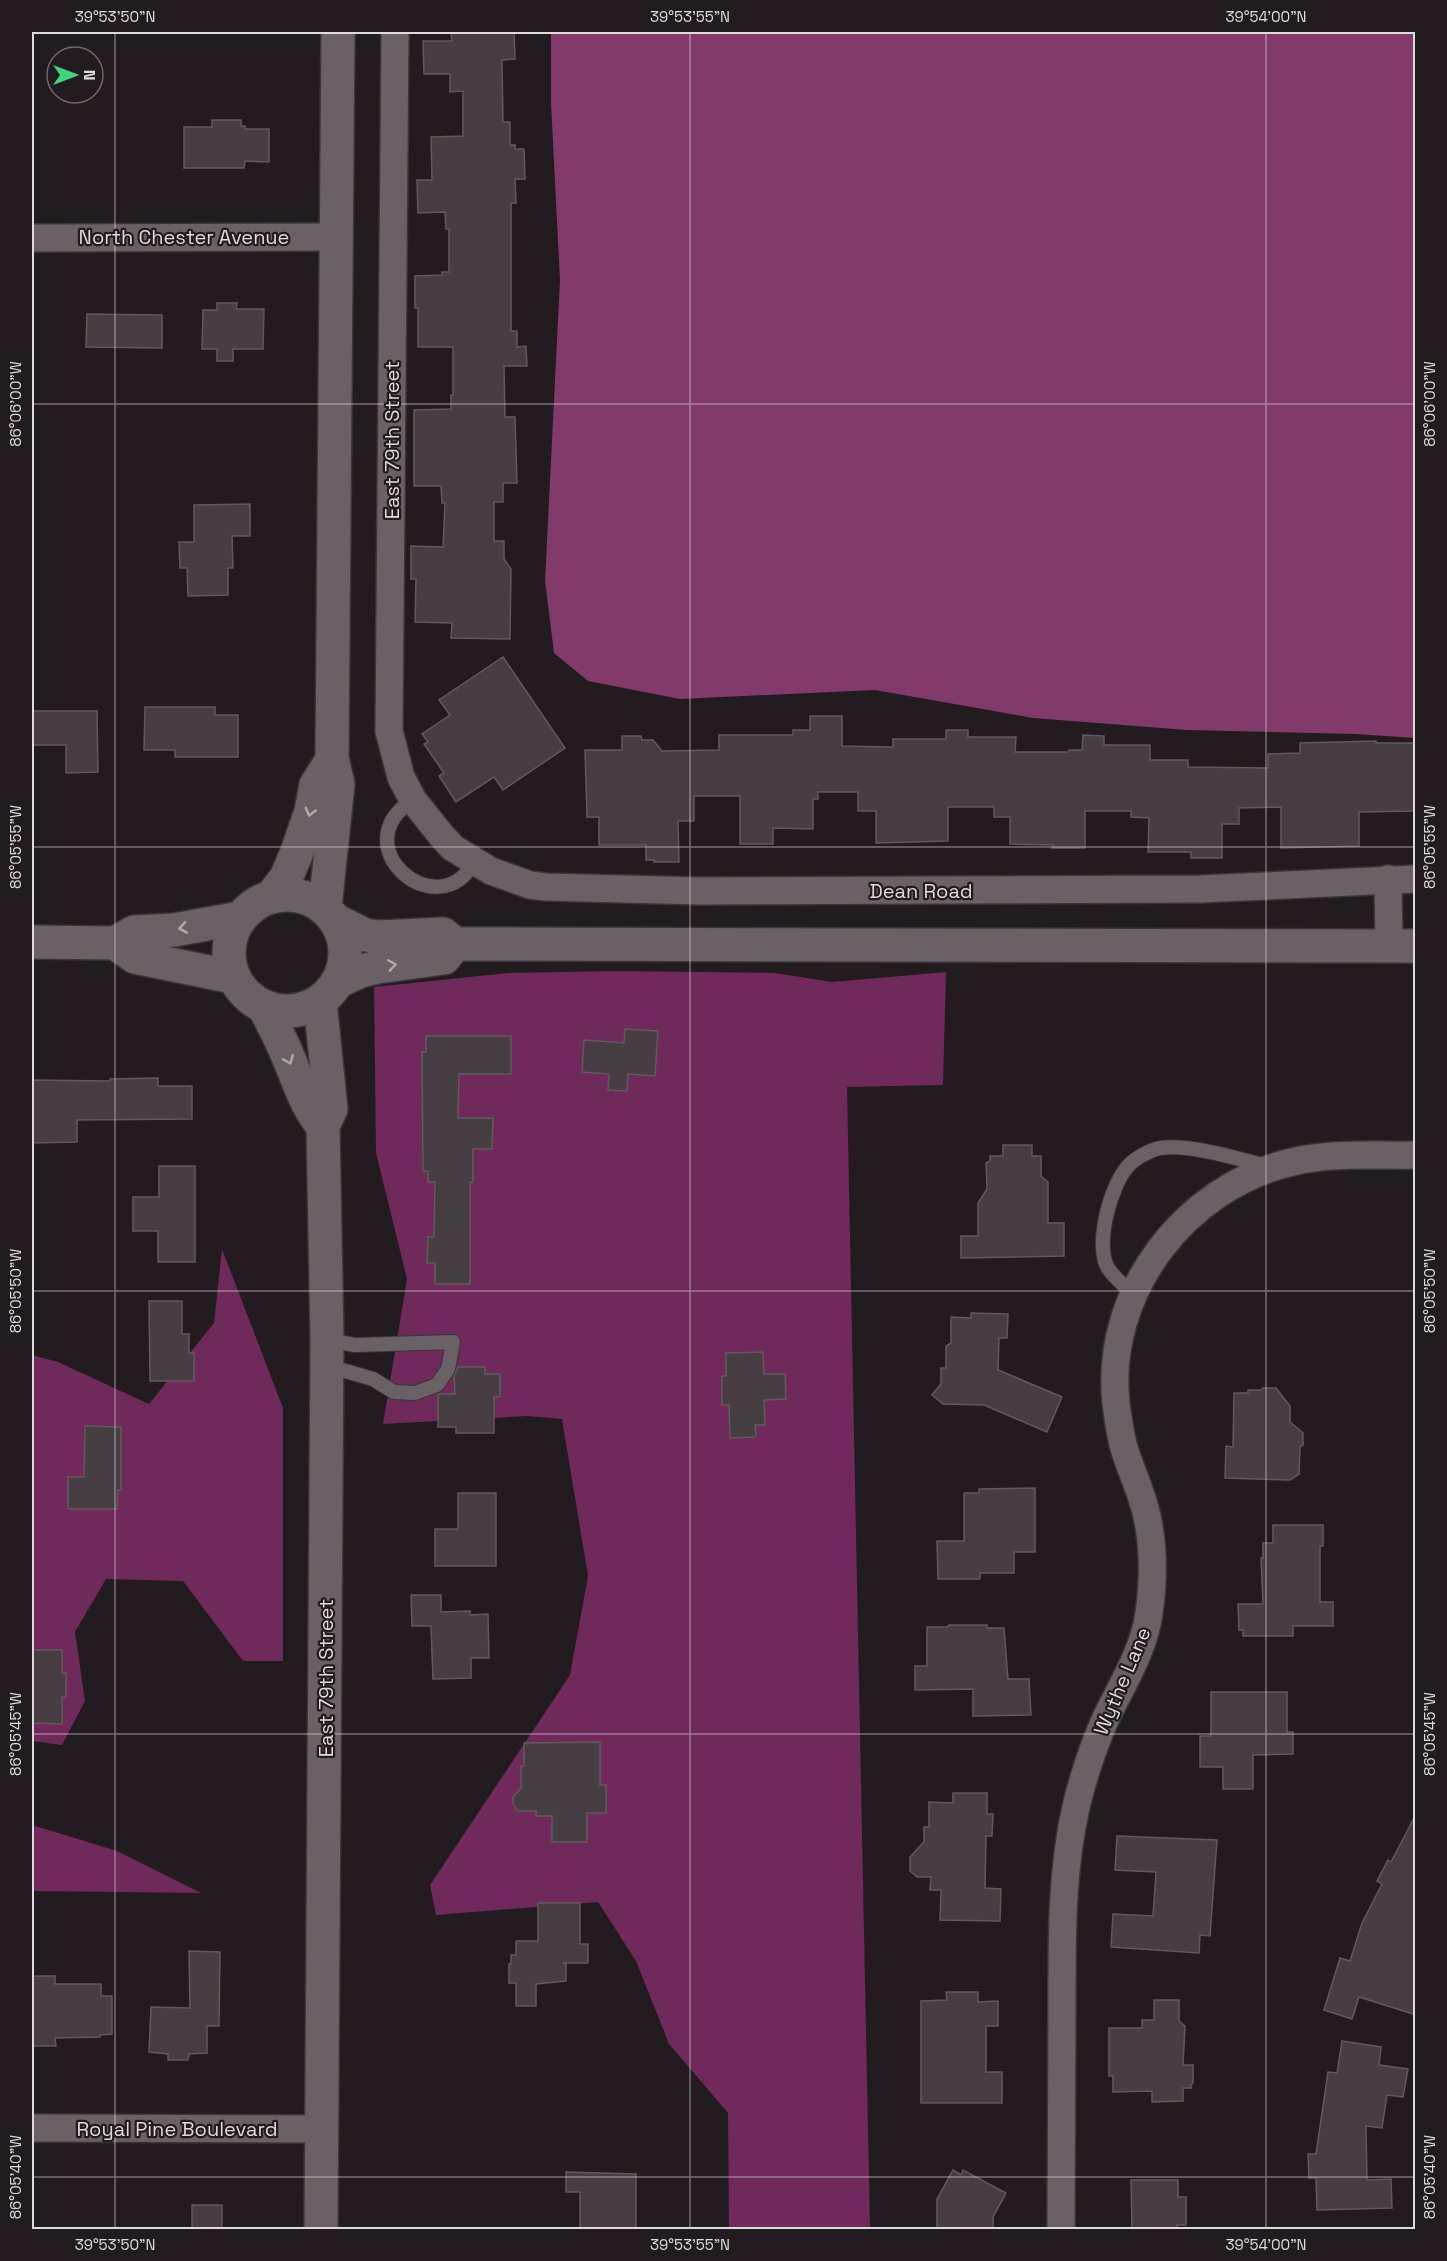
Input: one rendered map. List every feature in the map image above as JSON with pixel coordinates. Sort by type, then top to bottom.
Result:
[{"type":"street","points":[[329,992],[343,970],[345,951],[341,932],[330,913],[338,784],[332,758],[338,32]]},
{"type":"street","name":"East 79th Street","points":[[395,32],[389,731],[396,764],[413,800],[441,835]]},
{"type":"street","name":"North Chester Avenue","points":[[32,238],[336,237]]},
{"type":"street","points":[[272,896],[286,878],[311,811],[316,785],[332,758]]},
{"type":"street","name":"Dean Road","points":[[441,835],[453,848],[474,862],[515,880],[546,887],[923,891],[1200,889],[1416,879]]},
{"type":"street","points":[[323,1126],[314,1116],[304,1096],[277,1031],[264,1007],[242,990],[233,977],[228,954],[230,941],[240,918],[255,904],[272,896],[287,894],[301,896],[365,935],[388,938],[443,934],[455,944],[1402,946],[1388,879]]},
{"type":"street","points":[[32,942],[115,943],[134,932],[174,930],[240,918]]},
{"type":"street","points":[[115,943],[135,957],[233,977]]},
{"type":"street","points":[[264,1007],[287,1012],[310,1007],[329,992],[370,969],[444,958],[455,944]]},
{"type":"street","name":"East 79th Street","points":[[321,2229],[327,1354],[323,1126],[331,1110],[329,992]]},
{"type":"street","name":"Wythe Lane","points":[[1060,2229],[1062,1900],[1070,1838],[1086,1772],[1103,1724],[1143,1638],[1153,1588],[1154,1559],[1147,1514],[1123,1445],[1116,1400],[1118,1343],[1134,1294],[1143,1274],[1159,1250],[1189,1216],[1230,1186],[1271,1167],[1322,1156],[1416,1155]]},
{"type":"street","name":"Royal Pine Boulevard","points":[[32,2128],[322,2129]]},
{"type":"lane","points":[[413,800],[403,806],[388,832],[388,846],[393,863],[405,876],[419,884],[444,885],[463,876],[474,862]]},
{"type":"lane","points":[[1134,1294],[1108,1267],[1103,1253],[1109,1203],[1117,1182],[1130,1164],[1155,1150],[1180,1148],[1221,1154],[1271,1167]]},
{"type":"lane","points":[[453,1342],[448,1369],[437,1384],[415,1393],[394,1392],[373,1379],[342,1370],[327,1354],[355,1345],[453,1342]]},
{"type":"shaded area","points":[[551,32],[1415,32],[1415,738],[1356,734],[1187,730],[1033,718],[875,690],[680,699],[588,681],[554,653],[545,581],[560,280],[551,103]]},
{"type":"shaded area","points":[[615,971],[775,973],[832,982],[946,972],[943,1085],[847,1087],[870,2229],[729,2229],[728,2113],[669,2044],[636,1961],[598,1902],[436,1915],[430,1885],[570,1675],[588,1576],[562,1419],[527,1416],[383,1424],[407,1279],[376,1153],[374,987],[508,973]]},
{"type":"shaded area","points":[[222,1249],[283,1408],[283,1661],[243,1661],[183,1581],[106,1579],[75,1632],[85,1701],[62,1745],[32,1741],[32,1355],[58,1362],[149,1404],[214,1323]]},
{"type":"shaded area","points":[[32,1825],[117,1851],[201,1893],[32,1891]]},
{"type":"building","points":[[451,32],[514,32],[515,59],[502,60],[503,122],[510,122],[510,145],[515,145],[515,149],[524,149],[525,179],[515,179],[516,203],[511,203],[511,331],[517,331],[517,347],[526,346],[527,366],[504,366],[505,417],[515,417],[517,483],[503,483],[503,502],[494,502],[494,541],[504,541],[504,559],[511,569],[510,639],[451,638],[452,623],[415,622],[416,579],[411,579],[411,546],[443,547],[445,503],[442,503],[441,486],[414,486],[414,410],[451,409],[451,395],[453,395],[453,347],[418,347],[415,276],[442,275],[442,272],[449,272],[449,229],[446,229],[445,212],[418,213],[417,180],[432,180],[431,137],[463,136],[463,91],[450,92],[450,74],[424,74],[423,41],[452,41]]},
{"type":"building","points":[[212,120],[241,120],[241,126],[245,126],[245,129],[269,129],[269,162],[245,161],[244,168],[184,168],[184,127],[212,127]]},
{"type":"building","points":[[217,303],[237,303],[236,309],[264,309],[263,349],[233,349],[233,361],[217,361],[217,349],[202,349],[203,310],[217,310]]},
{"type":"building","points":[[87,314],[162,315],[162,348],[86,347]]},
{"type":"building","points":[[250,504],[250,536],[232,536],[233,568],[228,568],[228,595],[188,596],[187,568],[180,568],[179,542],[194,542],[194,505]]},
{"type":"building","points":[[503,657],[565,748],[503,790],[494,777],[456,802],[439,776],[444,773],[424,744],[428,742],[422,734],[450,715],[439,700]]},
{"type":"building","points":[[145,707],[215,707],[215,715],[238,715],[238,757],[175,757],[175,750],[144,750]]},
{"type":"building","points":[[32,711],[97,711],[98,772],[66,773],[66,745],[32,745]]},
{"type":"building","points":[[810,716],[842,716],[842,746],[893,747],[893,739],[946,739],[946,730],[968,730],[968,737],[1016,737],[1015,752],[1069,752],[1069,750],[1082,750],[1083,735],[1104,736],[1104,745],[1150,745],[1150,760],[1188,760],[1188,767],[1268,768],[1268,754],[1300,753],[1300,743],[1376,741],[1376,743],[1416,743],[1416,811],[1359,812],[1359,846],[1281,848],[1281,807],[1239,808],[1239,824],[1222,824],[1222,858],[1191,858],[1191,852],[1148,852],[1149,818],[1131,817],[1131,811],[1085,811],[1085,848],[1010,844],[1010,817],[994,817],[994,807],[948,807],[948,841],[876,843],[876,811],[858,811],[858,792],[818,792],[818,799],[813,799],[813,829],[773,828],[773,844],[740,844],[740,796],[694,796],[694,821],[678,821],[679,862],[646,860],[646,845],[599,845],[599,817],[587,817],[585,750],[622,750],[622,736],[641,736],[642,740],[653,740],[662,751],[719,750],[719,735],[793,735],[793,730],[810,730]]},
{"type":"building","points":[[625,1029],[658,1031],[655,1076],[628,1074],[627,1091],[608,1090],[609,1074],[582,1072],[584,1040],[624,1043]]},
{"type":"building","points":[[426,1036],[511,1036],[511,1074],[459,1074],[458,1118],[493,1118],[492,1149],[473,1149],[473,1182],[470,1182],[470,1284],[435,1284],[435,1263],[427,1263],[428,1237],[434,1237],[435,1182],[428,1182],[428,1171],[423,1171],[422,1052],[426,1052]]},
{"type":"building","points":[[158,1078],[158,1086],[192,1086],[192,1119],[77,1120],[77,1142],[32,1143],[32,1080],[110,1081],[110,1079]]},
{"type":"building","points":[[1003,1145],[1032,1145],[1032,1156],[1041,1156],[1041,1176],[1048,1182],[1048,1223],[1064,1223],[1064,1256],[961,1258],[961,1236],[978,1236],[978,1203],[987,1189],[986,1163],[990,1161],[990,1156],[1003,1156]]},
{"type":"building","points":[[159,1166],[195,1166],[195,1262],[158,1262],[158,1231],[133,1231],[133,1197],[159,1197]]},
{"type":"building","points":[[149,1301],[182,1301],[182,1334],[189,1334],[189,1353],[194,1353],[194,1381],[150,1381]]},
{"type":"building","points":[[971,1313],[1008,1314],[1007,1338],[999,1338],[998,1370],[1062,1397],[1047,1432],[984,1405],[943,1404],[932,1395],[941,1384],[941,1368],[946,1368],[946,1346],[951,1343],[951,1317],[971,1318]]},
{"type":"building","points":[[763,1352],[764,1374],[785,1374],[786,1399],[764,1400],[765,1425],[755,1425],[756,1437],[730,1438],[729,1405],[722,1405],[722,1376],[726,1376],[726,1353]]},
{"type":"building","points":[[458,1367],[485,1367],[485,1374],[500,1374],[500,1397],[494,1397],[494,1433],[456,1433],[456,1427],[438,1427],[438,1394],[455,1394],[454,1376]]},
{"type":"building","points":[[1276,1388],[1290,1406],[1290,1422],[1303,1433],[1299,1474],[1290,1480],[1225,1478],[1226,1446],[1233,1447],[1234,1393],[1248,1393],[1248,1390]]},
{"type":"building","points":[[85,1426],[121,1427],[121,1490],[118,1490],[117,1509],[68,1509],[68,1477],[84,1477]]},
{"type":"building","points":[[1035,1488],[1035,1552],[1014,1552],[1014,1573],[980,1573],[980,1579],[938,1579],[937,1541],[964,1541],[964,1493],[979,1493],[979,1489]]},
{"type":"building","points":[[458,1493],[496,1493],[496,1566],[435,1566],[435,1529],[458,1529]]},
{"type":"building","points":[[1273,1525],[1323,1525],[1323,1546],[1320,1546],[1320,1602],[1333,1602],[1333,1626],[1293,1626],[1293,1636],[1243,1636],[1243,1630],[1239,1630],[1238,1604],[1263,1604],[1261,1558],[1263,1558],[1263,1543],[1273,1543]]},
{"type":"building","points":[[411,1595],[441,1595],[441,1612],[470,1611],[470,1615],[488,1614],[489,1658],[471,1658],[471,1678],[433,1679],[431,1626],[412,1626]]},
{"type":"building","points":[[949,1625],[987,1625],[987,1628],[1004,1628],[1008,1679],[1029,1679],[1031,1715],[973,1716],[973,1689],[915,1690],[915,1666],[927,1666],[927,1627],[947,1627]]},
{"type":"building","points":[[32,1650],[62,1650],[62,1673],[66,1673],[66,1697],[62,1697],[62,1724],[32,1723]]},
{"type":"building","points":[[1211,1692],[1287,1692],[1287,1732],[1293,1732],[1293,1754],[1253,1755],[1253,1789],[1223,1789],[1223,1767],[1200,1767],[1200,1736],[1211,1736]]},
{"type":"building","points":[[600,1742],[600,1785],[606,1785],[606,1813],[587,1813],[587,1842],[552,1842],[552,1816],[536,1816],[536,1811],[517,1811],[513,1803],[513,1797],[521,1788],[524,1743]]},
{"type":"building","points":[[953,1793],[987,1793],[987,1814],[993,1814],[992,1836],[986,1836],[985,1888],[1001,1889],[1000,1921],[940,1920],[941,1890],[930,1890],[931,1877],[917,1877],[910,1871],[910,1857],[924,1842],[924,1827],[929,1827],[929,1802],[953,1803]]},
{"type":"building","points":[[1416,1814],[1416,2015],[1359,1997],[1352,2019],[1324,2010],[1340,1958],[1350,1961],[1362,1923],[1382,1884],[1377,1881],[1388,1860],[1391,1862]]},
{"type":"building","points":[[1117,1836],[1217,1840],[1210,1936],[1200,1935],[1199,1953],[1111,1947],[1113,1914],[1153,1916],[1156,1872],[1115,1870]]},
{"type":"building","points":[[538,1903],[580,1903],[580,1944],[588,1944],[588,1963],[563,1963],[566,1964],[566,1981],[536,1984],[536,2006],[516,2006],[516,1983],[509,1983],[509,1964],[511,1964],[511,1955],[516,1955],[516,1941],[538,1941]]},
{"type":"building","points":[[189,1951],[220,1952],[219,2026],[207,2026],[207,2053],[189,2054],[188,2060],[168,2060],[168,2054],[149,2052],[151,2007],[190,2008]]},
{"type":"building","points":[[32,1976],[55,1976],[55,1984],[101,1984],[101,1996],[112,1996],[112,2034],[100,2035],[100,2037],[55,2038],[56,2046],[33,2046]]},
{"type":"building","points":[[946,1992],[978,1992],[978,2002],[998,2001],[998,2026],[986,2026],[986,2072],[1002,2072],[1002,2103],[921,2103],[921,2001],[947,2000]]},
{"type":"building","points":[[1154,2000],[1179,2000],[1179,2021],[1185,2026],[1183,2065],[1193,2065],[1193,2083],[1191,2088],[1183,2088],[1183,2101],[1152,2102],[1152,2091],[1113,2092],[1113,2076],[1109,2076],[1109,2028],[1142,2028],[1142,2020],[1154,2020]]},
{"type":"building","points":[[1342,2041],[1381,2047],[1379,2065],[1408,2069],[1403,2097],[1387,2095],[1382,2128],[1366,2126],[1367,2180],[1391,2179],[1392,2208],[1317,2210],[1316,2178],[1309,2178],[1308,2154],[1316,2154],[1328,2072],[1337,2073]]},
{"type":"building","points":[[953,2170],[961,2175],[963,2170],[1006,2193],[993,2217],[993,2229],[937,2229],[937,2199]]},
{"type":"building","points":[[566,2172],[636,2174],[636,2229],[580,2229],[580,2192],[566,2192]]},
{"type":"building","points":[[1131,2180],[1178,2180],[1178,2197],[1186,2197],[1186,2225],[1177,2225],[1177,2229],[1132,2229]]},
{"type":"building","points":[[192,2205],[222,2205],[222,2229],[192,2229]]}]
